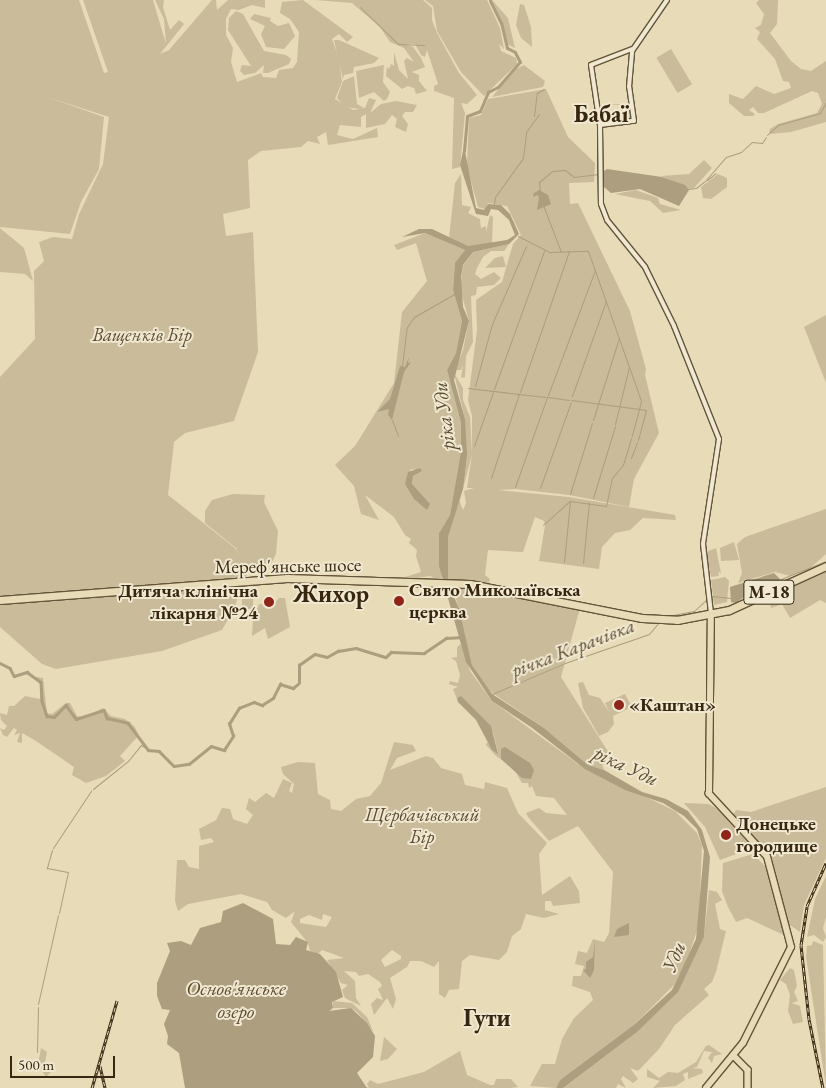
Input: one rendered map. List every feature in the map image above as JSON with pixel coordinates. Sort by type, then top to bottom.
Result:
[{"type":"highway","name":"М-18","points":[[712,615],[826,566]]},
{"type":"highway","name":"Мереф'янське шосе","points":[[0,600],[260,578],[460,584],[545,598],[648,619],[685,620],[712,615]]},
{"type":"main road","points":[[706,1088],[735,1057],[792,947],[769,862],[710,796],[712,615]]},
{"type":"main road","points":[[735,1057],[748,1070],[748,1088]]},
{"type":"street","points":[[600,125],[634,121],[629,87],[632,49],[667,0]]},
{"type":"street","points":[[632,49],[592,65],[600,125],[601,182],[604,216],[641,260],[674,327],[719,439],[703,544],[712,615]]},
{"type":"green space","name":"Ващенків Бір","points":[[0,0],[79,0],[104,73],[108,72],[83,0],[153,0],[166,44],[164,19],[155,0],[164,0],[163,7],[170,30],[179,20],[184,24],[160,54],[169,50],[212,0],[216,0],[217,10],[228,0],[265,0],[265,8],[252,5],[239,10],[231,9],[226,19],[226,35],[233,48],[231,62],[237,82],[261,73],[263,77],[276,78],[279,70],[293,68],[297,62],[299,32],[290,19],[280,13],[282,2],[303,0],[353,37],[347,42],[339,34],[332,39],[339,58],[342,82],[335,99],[353,110],[365,108],[369,98],[376,100],[370,113],[381,104],[396,101],[417,105],[413,112],[405,112],[402,116],[408,124],[406,132],[395,127],[397,119],[392,115],[385,124],[366,128],[366,114],[361,117],[361,127],[340,125],[337,135],[353,139],[377,128],[378,137],[328,145],[326,132],[317,137],[320,144],[308,141],[301,147],[261,151],[248,160],[250,208],[223,214],[226,236],[253,232],[258,352],[234,421],[185,433],[174,442],[168,495],[235,548],[244,560],[247,573],[233,611],[222,630],[162,651],[56,669],[42,664],[0,627],[0,377],[35,339],[34,271],[44,261],[39,242],[53,237],[72,239],[79,214],[103,164],[109,117],[47,97],[104,117],[99,169],[81,202],[70,234],[0,227]]},
{"type":"green space","points":[[315,0],[423,0],[432,8],[432,20],[437,33],[459,73],[477,95],[467,104],[461,103],[465,113],[460,167],[452,169],[454,98],[434,91],[434,86],[438,84],[427,50],[425,57],[421,55],[415,44],[405,44],[413,47],[421,58],[425,67],[412,72],[419,75],[419,81],[427,91],[416,94],[414,88],[408,86],[402,89],[386,76],[387,67],[389,69],[391,64],[394,66],[394,52],[399,70],[408,79],[404,61],[407,58],[414,62],[404,48],[390,42],[380,27],[352,3]]},
{"type":"green space","points":[[425,0],[487,0],[500,28],[504,49],[499,44],[501,51],[516,58],[517,64],[484,96],[461,72],[437,31],[433,6]]},
{"type":"green space","points":[[492,0],[508,18],[515,48],[507,44],[502,22]]},
{"type":"green space","points":[[759,0],[778,0],[777,24],[770,33],[791,61],[801,69],[811,71],[826,61],[826,122],[791,132],[769,134],[770,129],[778,124],[817,113],[822,104],[818,93],[812,91],[764,113],[758,113],[753,107],[749,110],[755,114],[753,116],[744,116],[729,103],[729,94],[743,99],[756,86],[774,94],[791,88],[789,82],[783,81],[775,59],[757,39],[760,32],[755,28],[761,25],[764,14],[756,3]]},
{"type":"green space","points":[[520,4],[524,5],[531,27],[532,47],[521,38],[516,25]]},
{"type":"green space","points":[[236,11],[243,14],[264,51],[286,55],[291,59],[289,64],[268,73],[263,73],[264,65],[255,73],[244,75],[240,71],[242,65],[251,66],[228,30],[229,18]]},
{"type":"green space","points":[[254,14],[271,18],[270,21],[278,26],[289,23],[295,36],[284,49],[266,47],[261,34],[265,26],[250,19]]},
{"type":"green space","points":[[334,40],[339,40],[379,58],[374,63],[354,67],[353,73],[344,75],[343,79]]},
{"type":"green space","points":[[671,49],[692,84],[678,93],[656,58]]},
{"type":"green space","points":[[384,65],[383,82],[390,92],[387,99],[384,101],[374,92],[359,98],[356,71]]},
{"type":"green space","points":[[524,65],[545,81],[543,87],[492,97],[516,69]]},
{"type":"green space","points":[[354,76],[357,104],[364,108],[360,109],[345,107],[337,98],[343,81]]},
{"type":"green space","points":[[546,89],[568,137],[595,163],[594,182],[569,183],[570,204],[578,203],[630,311],[646,369],[645,375],[659,433],[634,479],[629,507],[569,495],[515,489],[498,490],[569,497],[675,515],[676,520],[643,518],[630,530],[615,533],[602,547],[599,569],[539,561],[545,526],[544,521],[535,517],[523,552],[488,550],[485,575],[490,579],[488,585],[448,582],[448,537],[459,500],[463,510],[466,503],[464,491],[474,488],[467,488],[472,454],[463,489],[465,419],[454,373],[463,388],[463,400],[470,417],[472,453],[472,416],[468,400],[477,330],[476,300],[502,282],[513,244],[521,235],[507,206],[488,203],[485,209],[478,207],[467,166],[469,118],[481,115],[488,99]]},
{"type":"green space","points":[[606,104],[629,104],[632,119],[612,122],[611,115],[621,114],[620,105]]},
{"type":"green space","points":[[704,160],[712,168],[694,188],[689,189],[661,176],[689,174]]},
{"type":"green space","points":[[461,174],[462,205],[471,207],[468,213],[480,219],[481,228],[486,226],[486,232],[490,215],[493,217],[492,243],[468,246],[449,238],[455,183]]},
{"type":"green space","points":[[718,174],[727,178],[727,187],[711,199],[703,198],[701,187]]},
{"type":"green space","points":[[636,190],[658,198],[660,204],[681,210],[663,213],[650,201],[615,194]]},
{"type":"green space","points":[[0,228],[24,248],[33,281],[25,274],[0,272]]},
{"type":"green space","points":[[425,233],[465,250],[455,264],[453,290],[462,321],[456,353],[447,370],[461,423],[461,451],[450,515],[439,533],[442,582],[430,576],[403,580],[402,578],[421,572],[416,556],[417,550],[409,543],[411,539],[405,535],[394,517],[365,495],[379,520],[361,514],[354,486],[335,465],[355,446],[394,383],[402,312],[427,281],[416,243],[397,250],[394,245]],"holes":[[[411,469],[422,471],[413,476],[412,485],[428,502],[405,484]]]},
{"type":"green space","points":[[509,244],[504,251],[491,251],[483,257],[477,268],[475,274],[481,279],[494,272],[501,278],[494,285],[477,287],[476,295],[471,296],[473,342],[466,356],[465,377],[461,378],[463,365],[461,370],[455,370],[463,350],[469,321],[460,288],[463,266],[473,252]]},
{"type":"green space","points":[[503,256],[506,267],[485,268],[495,258]]},
{"type":"green space","points":[[826,315],[826,383],[804,327]]},
{"type":"green space","points":[[233,494],[265,495],[264,502],[278,531],[276,554],[270,566],[248,572],[236,548],[205,523],[205,511],[212,500]]},
{"type":"green space","points":[[826,509],[826,554],[808,570],[790,576],[775,572],[738,583],[742,573],[737,544],[745,537]]},
{"type":"green space","points":[[734,542],[739,560],[721,561],[720,548]]},
{"type":"green space","points":[[716,548],[721,573],[718,572],[719,576],[711,577],[706,552]]},
{"type":"green space","points":[[826,569],[826,603],[820,600],[790,618],[782,604],[771,608],[768,596]]},
{"type":"green space","points":[[725,577],[729,581],[727,602],[714,605],[711,580]]},
{"type":"green space","points":[[466,585],[580,608],[561,677],[619,769],[602,764],[604,770],[588,765],[544,728],[488,690],[472,665],[453,586]]},
{"type":"green space","points":[[242,589],[253,589],[253,609],[242,609]]},
{"type":"green space","points":[[279,598],[285,598],[290,627],[268,639],[265,628],[252,636],[253,620],[259,604],[273,605]]},
{"type":"green space","points":[[462,643],[470,671],[492,701],[578,764],[675,811],[697,833],[702,845],[699,924],[688,958],[674,985],[635,1024],[560,1080],[556,1088],[530,1086],[542,1064],[555,1064],[562,1039],[574,1018],[593,1000],[590,992],[572,986],[573,976],[581,976],[584,966],[575,964],[578,951],[587,953],[593,939],[604,942],[609,933],[613,872],[578,826],[549,841],[528,817],[526,813],[539,808],[546,813],[567,815],[554,798],[536,796],[532,786],[529,788],[528,783],[522,783],[512,766],[496,756],[486,745],[487,742],[498,753],[493,732],[461,697],[458,698],[459,704],[453,689],[458,687],[449,684],[450,681],[458,683],[460,675],[456,661],[451,658],[457,657],[457,647]]},
{"type":"green space","points":[[34,678],[43,678],[47,713],[52,714],[66,703],[70,703],[77,716],[84,717],[103,708],[111,716],[125,719],[134,726],[139,735],[120,756],[125,761],[106,776],[86,783],[72,775],[74,767],[36,741],[22,733],[22,743],[17,742],[20,733],[14,735],[17,730],[14,728],[7,737],[3,735],[0,728],[4,730],[7,726],[1,720],[0,713],[7,715],[9,706],[14,706],[25,696],[40,699],[41,685]]},
{"type":"green space","points":[[583,682],[589,695],[600,698],[610,713],[605,703],[625,694],[632,707],[613,716],[614,724],[608,732],[599,736],[583,708],[578,683]]},
{"type":"green space","name":"Щербачівський Бір","points":[[394,742],[413,745],[416,751],[397,758],[390,770],[426,756],[433,758],[441,768],[462,774],[465,785],[484,789],[485,782],[507,788],[518,813],[547,843],[539,854],[542,895],[570,876],[579,891],[580,903],[553,906],[551,901],[545,901],[545,910],[559,914],[544,918],[526,914],[521,929],[512,936],[507,952],[499,960],[470,955],[462,961],[459,989],[449,990],[445,998],[439,994],[439,961],[434,967],[421,961],[410,961],[407,967],[390,978],[396,999],[393,1009],[387,998],[374,1015],[371,1004],[377,998],[383,1000],[378,989],[382,986],[380,982],[368,974],[359,976],[356,972],[344,971],[355,981],[356,998],[361,1006],[345,998],[342,990],[348,985],[341,983],[327,960],[344,958],[322,950],[318,954],[310,951],[308,943],[291,922],[295,911],[286,918],[272,910],[267,902],[241,894],[188,904],[178,911],[175,901],[177,860],[185,860],[189,867],[199,869],[199,846],[214,842],[211,838],[201,840],[199,829],[216,820],[222,808],[230,809],[233,819],[247,824],[253,815],[246,809],[249,798],[255,802],[266,793],[274,798],[283,779],[292,783],[289,791],[292,793],[294,784],[283,774],[281,767],[298,762],[315,763],[318,794],[330,800],[331,809],[341,811],[356,799],[370,796],[381,783]],"holes":[[[323,914],[332,917],[326,927],[300,923],[300,919],[309,915],[322,920]],[[392,950],[401,956],[401,959],[385,967],[381,960]]]},
{"type":"green space","points":[[826,787],[826,858],[804,905],[800,932],[787,923],[772,858],[733,815],[736,810],[751,812]]},
{"type":"green space","name":"Донецьке городище","points":[[684,803],[709,804],[717,809],[753,848],[720,860],[705,827]]},
{"type":"green space","points":[[753,854],[769,870],[786,936],[747,918],[736,922],[728,907],[722,891],[723,863]]},
{"type":"green space","points":[[826,876],[826,917],[823,928],[826,937],[823,942],[814,935],[807,937],[815,899]]},
{"type":"green space","points":[[709,890],[717,892],[722,900],[715,904],[720,929],[726,931],[716,972],[712,982],[704,989],[709,995],[675,1025],[659,1049],[638,1071],[630,1068],[638,1079],[633,1083],[623,1076],[621,1079],[626,1088],[618,1084],[616,1088],[563,1088],[634,1034],[677,992],[704,937]]},
{"type":"green space","points":[[813,941],[823,945],[826,1086],[806,957],[807,946],[812,945]]},
{"type":"green space","points":[[790,968],[794,970],[797,986],[794,992],[798,1001],[792,1003],[800,1006],[803,1022],[793,1024],[788,1011],[790,995],[786,984],[780,980]]},
{"type":"green space","points":[[333,1001],[352,1003],[367,1017],[373,1031],[357,1012],[351,1008],[333,1008]]},
{"type":"green space","points":[[384,1037],[397,1049],[388,1059],[380,1061]]},
{"type":"green space","points":[[709,1045],[722,1054],[714,1056],[712,1063],[708,1058],[712,1052],[704,1051],[697,1067],[692,1068],[702,1069],[703,1073],[688,1079],[688,1072],[683,1074],[685,1080],[676,1086],[653,1088],[660,1081],[647,1077],[647,1069],[659,1078],[668,1072],[678,1073],[696,1062],[706,1046]]},
{"type":"green space","points":[[41,1048],[47,1052],[44,1067],[51,1072],[46,1077],[38,1065]]},
{"type":"green space","points":[[460,1051],[467,1075],[490,1085],[494,1085],[496,1079],[511,1079],[518,1087],[511,1088],[369,1088],[367,1084],[370,1080],[378,1084],[424,1072]]},
{"type":"water","points":[[464,146],[476,208],[484,210],[488,204],[501,205],[510,214],[519,234],[509,244],[473,252],[463,265],[461,277],[463,307],[469,321],[454,380],[465,419],[467,454],[463,489],[448,537],[448,581],[459,609],[472,665],[492,694],[544,728],[588,765],[604,770],[642,792],[666,799],[688,811],[702,830],[710,857],[704,937],[678,992],[637,1032],[563,1088],[556,1088],[560,1080],[635,1024],[672,990],[696,939],[704,851],[697,829],[684,816],[663,803],[625,790],[585,769],[531,727],[492,701],[466,662],[439,566],[439,533],[450,515],[461,451],[461,423],[447,370],[456,353],[462,321],[453,290],[455,263],[465,250],[425,233],[402,237],[419,229],[432,229],[468,246],[507,240],[515,235],[509,220],[498,210],[491,209],[488,216],[476,214],[460,165]]},
{"type":"water","points":[[607,169],[662,177],[685,185],[689,190],[679,206],[640,189],[611,193],[604,187],[604,171]]},
{"type":"water","points":[[539,190],[548,195],[551,204],[537,210],[539,197],[537,195],[534,197],[533,194]]},
{"type":"water","points":[[409,357],[408,363],[411,362],[404,372],[392,420],[388,415],[389,409],[377,412],[390,399],[400,366],[405,367]]},
{"type":"water","points":[[420,468],[422,471],[413,476],[412,484],[430,504],[427,510],[414,499],[405,484],[408,472]]},
{"type":"water","points":[[774,573],[781,580],[748,594],[736,603],[731,602],[730,587]]},
{"type":"water","points":[[461,696],[491,726],[498,754],[492,750],[476,720],[458,702],[457,698]]},
{"type":"water","points":[[505,747],[530,763],[534,770],[531,779],[522,778],[501,759],[501,749]]},
{"type":"water","name":"Основ'янське озеро","points":[[243,903],[273,919],[276,944],[290,945],[296,937],[308,942],[306,950],[320,954],[336,972],[343,997],[332,1002],[333,1008],[329,1011],[351,1008],[367,1023],[375,1036],[373,1057],[357,1073],[367,1088],[185,1088],[179,1053],[167,1044],[168,1036],[164,1024],[170,1010],[162,1009],[157,996],[157,983],[170,951],[167,943],[181,941],[191,945],[200,928],[221,922],[223,911]]},
{"type":"water","points":[[629,923],[629,935],[614,937],[617,929]]},
{"type":"water","points":[[595,940],[594,970],[590,978],[583,970],[586,969],[586,962],[593,957]]},
{"type":"waterway","name":"ріка Уди","points":[[464,151],[467,116],[480,111],[488,92],[498,87],[520,62],[515,52],[507,48],[501,23],[490,0]]},
{"type":"waterway","points":[[360,7],[398,44],[424,45]]},
{"type":"waterway","points":[[534,116],[537,93],[544,89]]},
{"type":"waterway","points":[[767,135],[778,125],[820,113],[826,102]]},
{"type":"waterway","points":[[494,204],[495,197],[523,158],[526,132],[539,114]]},
{"type":"waterway","points":[[687,189],[696,188],[705,181],[726,157],[741,152],[752,142],[762,143],[766,137]]},
{"type":"waterway","points":[[540,191],[539,182],[552,171],[565,170],[574,177],[599,174]]},
{"type":"waterway","points":[[707,180],[716,173]]},
{"type":"waterway","points":[[543,205],[561,252]]},
{"type":"waterway","points":[[518,236],[550,252],[588,251],[641,401],[639,409],[646,410],[638,440]]},
{"type":"waterway","points":[[475,386],[492,324],[526,246]]},
{"type":"waterway","points":[[494,389],[544,251]]},
{"type":"waterway","points":[[520,392],[569,251]]},
{"type":"waterway","points":[[548,395],[595,270]]},
{"type":"waterway","points":[[402,366],[407,327],[414,317],[456,293]]},
{"type":"waterway","points":[[572,396],[606,301]]},
{"type":"waterway","points":[[593,420],[619,338]]},
{"type":"waterway","points":[[615,424],[629,367]]},
{"type":"waterway","points":[[468,388],[545,397]]},
{"type":"waterway","points":[[474,446],[493,392]]},
{"type":"waterway","points":[[491,478],[519,394]]},
{"type":"waterway","points":[[515,487],[547,397]]},
{"type":"waterway","points":[[548,397],[569,400]]},
{"type":"waterway","points":[[571,400],[639,409],[632,436]]},
{"type":"waterway","points":[[540,488],[571,402]]},
{"type":"waterway","points":[[392,420],[398,436]]},
{"type":"waterway","points":[[570,494],[592,423]]},
{"type":"waterway","points":[[593,498],[615,426]]},
{"type":"waterway","points":[[543,525],[570,501],[606,506],[612,478],[623,465],[631,438]]},
{"type":"waterway","points":[[631,458],[637,442]]},
{"type":"waterway","points":[[564,562],[570,501]]},
{"type":"waterway","points":[[583,563],[589,502]]},
{"type":"waterway","name":"річка Карачівка","points":[[781,579],[826,561]]},
{"type":"waterway","name":"річка Карачівка","points":[[712,596],[731,598]]},
{"type":"waterway","name":"річка Карачівка","points":[[668,616],[694,611],[708,598]]},
{"type":"waterway","name":"річка Карачівка","points":[[492,694],[565,663],[649,634],[659,622]]},
{"type":"waterway","points":[[299,683],[299,665],[315,654],[327,657],[338,651],[356,648],[386,657],[391,652],[424,653],[446,638],[463,637]]},
{"type":"waterway","points":[[0,663],[10,668],[14,676],[27,672],[41,682],[42,701],[47,716],[54,717],[66,705],[76,719],[104,710],[107,718],[128,723],[148,750],[159,751],[174,766],[189,764],[211,746],[224,750],[233,736],[229,724],[239,708],[254,702],[262,705],[273,698],[280,684],[293,688],[298,684]]},
{"type":"waterway","points":[[93,789],[128,761],[141,745],[146,748]]},
{"type":"waterway","points":[[53,848],[91,791]]},
{"type":"waterway","points":[[52,850],[47,868],[68,872],[59,913]]},
{"type":"waterway","points":[[38,1004],[58,915]]},
{"type":"waterway","points":[[37,1052],[38,1007]]},
{"type":"railway","points":[[823,1088],[809,1019],[801,945],[807,906],[826,863]]},
{"type":"railway","points":[[92,1088],[117,1001]]},
{"type":"railway","points":[[100,1066],[105,1088]]},
{"type":"place","name":"Свято Миколаївська церква","points":[[399,601]]},
{"type":"place","name":"Дитяча клінічна лікарня №24","points":[[269,602]]},
{"type":"place","name":"«Каштан»","points":[[619,705]]},
{"type":"place","name":"Донецьке городище","points":[[726,835]]},
{"type":"district","name":"Бабаї","points":[[601,114]]},
{"type":"district","name":"Жихор","points":[[331,594]]},
{"type":"district","name":"Гути","points":[[487,1018]]},
{"type":"water label","name":"Уди","points":[[674,957]]}]
